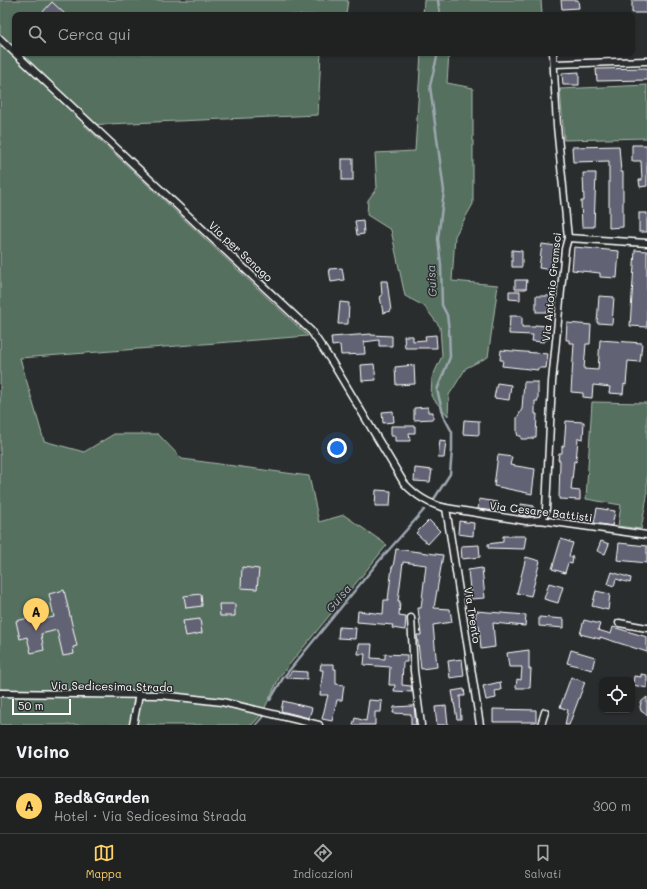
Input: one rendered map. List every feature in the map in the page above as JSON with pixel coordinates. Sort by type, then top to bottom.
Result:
[{"type":"street","name":"Via per Senago","points":[[0,39],[12,50]]},
{"type":"street","name":"Via per Senago","points":[[18,56],[311,331],[328,355],[404,483],[413,492],[433,505]]},
{"type":"street","name":"Via Antonio Gramsci","points":[[540,520],[543,518],[546,509],[552,382],[565,249],[568,238],[557,126],[553,56]]},
{"type":"street","points":[[554,64],[647,61]]},
{"type":"street","points":[[568,238],[647,243]]},
{"type":"street","name":"Via Cesare Battisti","points":[[433,505],[534,522],[540,520],[647,535]]},
{"type":"street","name":"Via Trento","points":[[446,508],[480,725]]},
{"type":"street","points":[[411,618],[414,671],[420,725]]},
{"type":"street","points":[[619,623],[647,628]]},
{"type":"street","name":"Via Sedicesima Strada","points":[[0,693],[139,694],[222,702],[319,725]]},
{"type":"street","points":[[133,725],[139,694]]},
{"type":"street","points":[[541,725],[545,712]]},
{"type":"green space","points":[[0,0],[348,0],[346,12],[12,12],[12,56],[321,56],[318,115],[84,125],[308,336],[20,358],[44,441],[84,452],[114,434],[158,434],[182,459],[309,476],[319,522],[344,515],[387,545],[280,676],[262,714],[252,725],[0,725]]},
{"type":"green space","points":[[424,0],[541,0],[542,12],[423,12]]},
{"type":"green space","points":[[421,56],[449,56],[447,83],[473,88],[473,204],[455,236],[452,281],[498,285],[488,357],[466,368],[449,395],[448,416],[431,396],[432,378],[442,356],[440,327],[424,306],[405,296],[391,230],[367,215],[368,200],[377,188],[375,153],[415,151]]},
{"type":"green space","points":[[647,85],[647,138],[564,140],[560,89]]},
{"type":"green space","points":[[592,402],[647,403],[647,497],[641,529],[618,526],[621,505],[586,499]]},
{"type":"building","points":[[561,0],[578,0],[579,8],[562,9]]},
{"type":"building","points":[[632,0],[647,0],[647,13],[632,12]]},
{"type":"building","points":[[52,2],[63,12],[43,12]]},
{"type":"building","points":[[647,68],[647,80],[597,81],[596,69]]},
{"type":"building","points":[[579,72],[579,85],[563,85],[562,73]]},
{"type":"building","points":[[632,145],[647,145],[647,186],[640,187],[639,180],[642,180],[641,161],[632,161]]},
{"type":"building","points":[[619,146],[621,172],[623,172],[623,227],[609,228],[609,161],[573,162],[572,147]]},
{"type":"building","points":[[342,159],[353,159],[353,180],[342,180]]},
{"type":"building","points":[[583,173],[596,173],[594,227],[582,227],[581,201],[584,201]]},
{"type":"building","points":[[639,213],[647,213],[647,232],[639,232]]},
{"type":"building","points":[[363,220],[364,234],[357,235],[355,221]]},
{"type":"building","points":[[542,244],[556,246],[553,270],[539,268]]},
{"type":"building","points":[[574,247],[619,251],[617,278],[600,277],[600,273],[572,270]]},
{"type":"building","points":[[512,250],[522,251],[522,267],[512,267]]},
{"type":"building","points":[[635,250],[647,251],[647,327],[630,326]]},
{"type":"building","points":[[342,268],[344,280],[331,282],[329,269]]},
{"type":"building","points":[[515,280],[527,280],[526,289],[515,289]]},
{"type":"building","points":[[381,281],[387,281],[391,311],[383,313],[380,296],[382,296]]},
{"type":"building","points":[[509,291],[520,291],[520,300],[509,299]]},
{"type":"building","points":[[536,296],[551,296],[551,312],[536,312]]},
{"type":"building","points":[[599,296],[614,297],[612,324],[597,323]]},
{"type":"building","points":[[340,302],[349,303],[348,324],[338,324]]},
{"type":"building","points":[[510,316],[522,316],[522,327],[535,327],[535,325],[548,326],[547,340],[544,340],[544,342],[532,341],[533,335],[509,334]]},
{"type":"building","points":[[567,323],[591,325],[590,344],[586,344],[584,369],[598,370],[600,340],[642,343],[640,362],[628,361],[626,385],[624,384],[623,394],[609,393],[610,387],[593,385],[592,398],[583,397],[583,393],[571,392],[574,343],[569,343],[569,340],[566,340]]},
{"type":"building","points":[[371,334],[392,336],[392,346],[379,346],[379,340],[364,342],[365,354],[341,355],[340,345],[332,346],[331,337]]},
{"type":"building","points":[[436,335],[437,348],[405,348],[404,336],[413,336],[413,341],[426,340],[425,336]]},
{"type":"building","points":[[501,350],[548,354],[546,368],[538,368],[538,370],[502,366],[503,360],[500,360]]},
{"type":"building","points":[[374,364],[376,380],[362,381],[361,365]]},
{"type":"building","points":[[414,365],[415,384],[396,385],[395,367]]},
{"type":"building","points":[[524,382],[538,382],[538,401],[535,401],[535,414],[537,414],[536,437],[533,437],[533,439],[521,439],[521,436],[518,436],[517,433],[517,418],[522,409]]},
{"type":"building","points":[[497,383],[511,385],[509,400],[494,398]]},
{"type":"building","points":[[428,407],[428,412],[433,412],[433,419],[414,420],[414,408]]},
{"type":"building","points":[[393,411],[394,422],[383,423],[382,412]]},
{"type":"building","points":[[464,420],[479,421],[479,435],[463,434]]},
{"type":"building","points":[[566,421],[584,422],[583,439],[578,438],[576,462],[574,461],[571,490],[580,491],[580,500],[559,499],[560,460],[558,460],[559,453],[562,453],[562,446],[564,446]]},
{"type":"building","points":[[391,426],[415,426],[415,433],[409,433],[410,441],[395,441],[395,436],[391,436]]},
{"type":"building","points":[[440,440],[446,441],[444,458],[438,458]]},
{"type":"building","points":[[498,455],[512,457],[510,465],[535,469],[532,494],[494,486]]},
{"type":"building","points":[[415,468],[432,470],[430,482],[414,481]]},
{"type":"building","points":[[376,490],[391,491],[390,506],[375,506]]},
{"type":"building","points":[[479,499],[497,502],[495,511],[478,509]]},
{"type":"building","points":[[521,504],[534,506],[533,516],[519,515]]},
{"type":"building","points":[[597,508],[615,511],[612,526],[594,523]]},
{"type":"building","points":[[429,520],[440,531],[428,544],[416,533]]},
{"type":"building","points":[[459,521],[474,523],[473,536],[458,534]]},
{"type":"building","points":[[503,536],[526,536],[524,549],[488,548],[488,544],[503,542]]},
{"type":"building","points":[[561,539],[573,543],[569,556],[573,557],[572,564],[568,563],[565,573],[552,569]]},
{"type":"building","points":[[601,541],[609,544],[605,554],[597,551]]},
{"type":"building","points":[[619,543],[647,546],[647,563],[617,560]]},
{"type":"building","points":[[479,545],[480,557],[462,559],[461,546]]},
{"type":"building","points":[[396,549],[443,555],[434,608],[450,609],[452,622],[433,625],[437,667],[421,669],[417,635],[421,635],[418,608],[421,608],[426,565],[403,562],[398,601],[400,601],[399,616],[406,617],[405,630],[392,628],[393,625],[357,622],[358,611],[383,614],[384,600],[388,600]]},
{"type":"building","points":[[526,557],[540,561],[531,596],[517,593]]},
{"type":"building","points":[[242,567],[259,569],[257,589],[241,588]]},
{"type":"building","points":[[482,568],[485,598],[471,599],[468,570]]},
{"type":"building","points":[[612,572],[631,578],[630,583],[616,579],[614,586],[608,584]]},
{"type":"building","points":[[549,583],[563,587],[558,603],[544,599]]},
{"type":"building","points":[[64,590],[77,646],[73,647],[74,654],[63,656],[57,630],[41,634],[44,650],[31,653],[27,637],[20,639],[16,621],[38,616],[39,620],[54,617],[49,594]]},
{"type":"building","points":[[596,591],[610,594],[608,610],[592,606]]},
{"type":"building","points":[[201,594],[202,606],[186,608],[184,596]]},
{"type":"building","points":[[219,604],[235,604],[235,616],[220,616]]},
{"type":"building","points":[[476,611],[526,615],[525,626],[493,623],[495,647],[481,649],[479,625],[475,625]]},
{"type":"building","points":[[539,617],[564,619],[564,628],[539,626]]},
{"type":"building","points":[[200,619],[202,633],[186,636],[183,621]]},
{"type":"building","points":[[584,620],[600,624],[598,630],[611,634],[613,627],[647,637],[647,652],[600,637],[600,639],[580,634]]},
{"type":"building","points":[[339,627],[356,628],[355,639],[338,638]]},
{"type":"building","points":[[359,644],[372,644],[371,658],[385,659],[385,654],[407,655],[407,662],[403,662],[402,685],[411,686],[412,692],[394,691],[395,685],[389,685],[390,667],[364,665],[365,654],[358,654]]},
{"type":"building","points":[[529,650],[529,669],[531,669],[530,688],[516,688],[517,679],[521,680],[522,667],[509,667],[507,653]]},
{"type":"building","points":[[571,650],[595,657],[592,670],[567,663]]},
{"type":"building","points":[[462,659],[464,676],[450,678],[448,661]]},
{"type":"building","points":[[321,664],[334,664],[334,669],[336,669],[336,684],[344,685],[342,700],[337,700],[332,721],[322,719],[328,695],[320,695],[323,670],[320,670]]},
{"type":"building","points":[[292,671],[307,672],[307,679],[286,678]]},
{"type":"building","points":[[641,674],[647,675],[647,688],[635,685],[634,676],[641,677]]},
{"type":"building","points":[[571,677],[585,682],[569,725],[565,725],[568,710],[560,707]]},
{"type":"building","points":[[500,682],[501,690],[495,691],[496,698],[486,700],[483,686]]},
{"type":"building","points":[[464,689],[465,696],[460,696],[461,719],[457,719],[452,691]]},
{"type":"building","points":[[647,697],[647,715],[641,711],[640,707],[641,702]]},
{"type":"building","points":[[369,700],[382,701],[381,712],[375,712],[375,725],[353,725],[355,718],[366,721]]},
{"type":"building","points":[[283,701],[312,708],[309,718],[281,711]]},
{"type":"building","points":[[414,706],[416,725],[411,725],[411,714],[393,713],[394,707]]},
{"type":"building","points":[[446,706],[448,725],[437,725],[435,707]]},
{"type":"building","points":[[493,709],[536,710],[536,722],[493,722]]},
{"type":"waterway","name":"Guisa","points":[[438,0],[440,12]]},
{"type":"waterway","name":"Guisa","points":[[434,499],[450,474],[452,450],[452,432],[444,417],[437,390],[450,357],[447,315],[442,305],[441,265],[438,239],[444,191],[430,86],[437,56]]},
{"type":"waterway","name":"Guisa","points":[[270,700],[283,678],[379,561],[424,510]]},
{"type":"waterway","name":"Guisa","points":[[256,725],[265,715]]},
{"type":"place","name":"Bed&Garden","points":[[36,631]]}]
